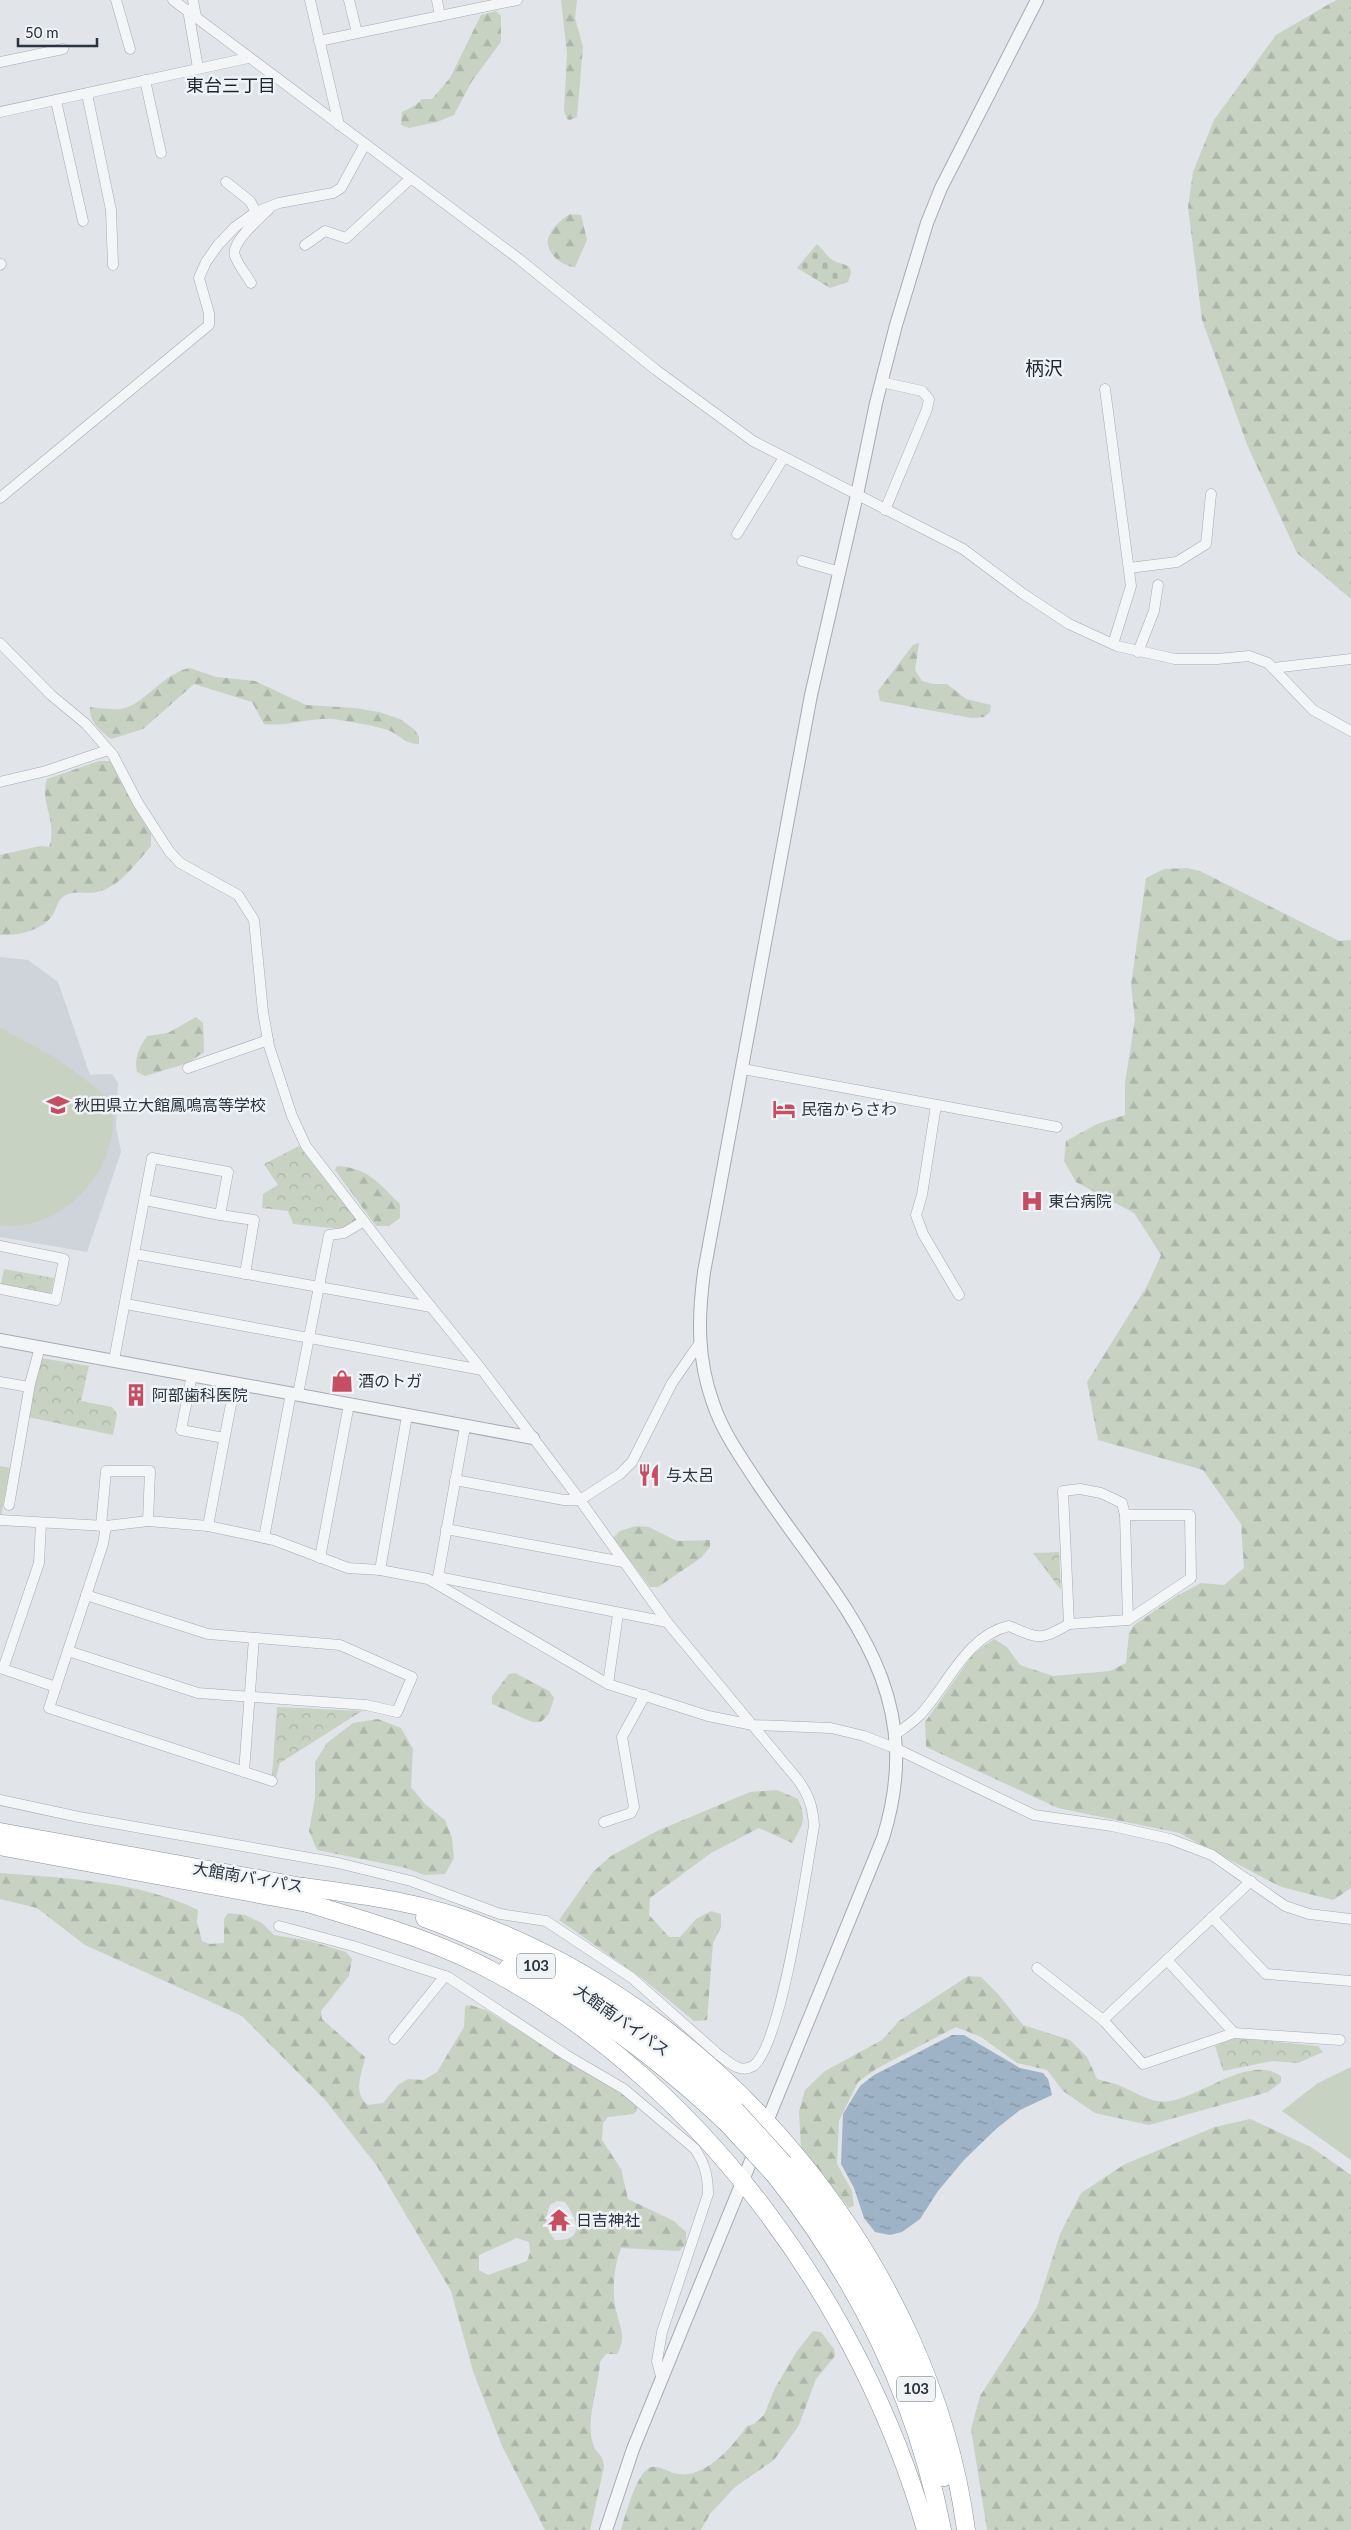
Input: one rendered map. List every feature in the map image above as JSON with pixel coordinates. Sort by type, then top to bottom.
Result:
[{"type":"highway","name":"大館南バイパス","points":[[4,1840],[426,1918],[531,1963],[597,2000],[637,2027],[683,2063],[779,2169],[814,2202],[851,2257],[886,2322],[916,2388],[938,2454],[956,2530]]},
{"type":"highway","points":[[302,1894],[363,1895],[436,1911],[480,1924],[545,1953],[616,1995],[670,2033],[743,2097],[766,2120],[825,2194],[851,2257],[896,2311],[924,2373],[947,2441],[966,2530]]},
{"type":"highway","points":[[302,1894],[422,1939],[474,1962],[522,1988],[613,2052],[695,2127],[721,2154],[789,2244],[832,2315],[890,2430],[904,2462],[926,2530]]},
{"type":"highway","name":"大館南バイパス","points":[[851,2257],[874,2328],[902,2394],[923,2456],[942,2530]]},
{"type":"street","points":[[116,0],[130,49]]},
{"type":"street","points":[[173,0],[519,259],[725,422],[753,441],[963,549],[1022,593],[1069,624],[1113,644],[1138,652],[1175,659],[1217,659],[1249,656],[1268,662],[1313,710],[1351,731]]},
{"type":"street","points":[[192,0],[198,68]]},
{"type":"street","points":[[310,0],[339,125]]},
{"type":"street","points":[[349,0],[357,32]]},
{"type":"street","points":[[437,0],[440,16]]},
{"type":"street","points":[[319,41],[517,0]]},
{"type":"street","points":[[606,2530],[623,2476],[766,2120],[883,1838],[894,1796],[896,1734],[885,1684],[864,1636],[731,1441],[713,1403],[700,1344],[700,1305],[704,1272],[811,695],[881,382],[911,272],[941,188],[1037,0]]},
{"type":"street","points":[[0,62],[63,49]]},
{"type":"street","points":[[0,112],[248,58]]},
{"type":"street","points":[[145,80],[161,153]]},
{"type":"street","points":[[87,94],[111,210],[113,265]]},
{"type":"street","points":[[56,100],[82,221]]},
{"type":"street","points":[[0,498],[209,325],[209,313],[199,278],[206,262],[218,245],[235,228],[256,212],[271,206],[333,193],[341,188],[365,144]]},
{"type":"street","points":[[305,245],[328,230],[342,239],[346,238],[410,179]]},
{"type":"street","points":[[226,182],[250,201],[256,212]]},
{"type":"street","points":[[251,283],[234,255],[234,249],[238,241],[271,206]]},
{"type":"street","points":[[881,382],[922,391],[929,399],[927,409],[885,510]]},
{"type":"street","points":[[1105,389],[1131,593],[1113,644]]},
{"type":"street","points":[[738,534],[784,457]]},
{"type":"street","points":[[1129,568],[1177,562],[1206,544],[1210,494]]},
{"type":"street","points":[[802,561],[840,572]]},
{"type":"street","points":[[1138,652],[1154,611],[1158,585]]},
{"type":"street","points":[[0,643],[52,695],[86,724],[108,750],[169,851],[180,863],[238,895],[254,920],[268,1040],[292,1116],[306,1146],[482,1370],[580,1500],[667,1622],[808,1794],[813,1810],[814,1826],[776,2022],[758,2062],[751,2068],[742,2069],[727,2060],[632,1978],[546,1922],[500,1914],[420,1884],[338,1863],[79,1817],[0,1800]]},
{"type":"street","points":[[1273,668],[1351,659]]},
{"type":"street","points":[[0,782],[46,771],[108,750]]},
{"type":"street","points":[[188,1068],[268,1040]]},
{"type":"street","points":[[742,1069],[1057,1128]]},
{"type":"street","points":[[936,1105],[922,1195],[916,1215],[923,1234],[958,1295]]},
{"type":"street","points":[[114,1360],[152,1158],[228,1172],[220,1215]]},
{"type":"street","points":[[145,1200],[254,1220],[245,1274]]},
{"type":"street","points":[[264,1538],[294,1394],[320,1287],[329,1235],[344,1233],[364,1221]]},
{"type":"street","points":[[0,1246],[64,1259],[56,1300],[0,1289]]},
{"type":"street","points":[[135,1254],[431,1307]]},
{"type":"street","points":[[126,1304],[482,1370]]},
{"type":"street","points":[[0,1340],[532,1438]]},
{"type":"street","points":[[455,1480],[564,1500],[580,1500],[620,1474],[632,1462],[672,1383],[700,1344]]},
{"type":"street","points":[[9,1505],[29,1387],[40,1347]]},
{"type":"street","points":[[192,1375],[181,1430],[224,1438]]},
{"type":"street","points":[[0,1382],[29,1387]]},
{"type":"street","points":[[208,1526],[235,1383]]},
{"type":"street","points":[[320,1558],[349,1404]]},
{"type":"street","points":[[380,1570],[407,1416]]},
{"type":"street","points":[[436,1580],[465,1427]]},
{"type":"street","points":[[148,1522],[150,1471],[106,1471],[103,1544],[49,1708],[272,1781]]},
{"type":"street","points":[[1069,1624],[1063,1491],[1080,1489],[1100,1493],[1122,1503],[1125,1515],[1128,1620]]},
{"type":"street","points":[[896,1734],[920,1716],[965,1657],[988,1634],[1009,1626],[1035,1637],[1047,1637],[1069,1624],[1128,1620],[1191,1578],[1190,1515],[1125,1515]]},
{"type":"street","points":[[0,1520],[103,1526],[148,1522],[208,1526],[264,1538],[348,1568],[380,1570],[667,1622]]},
{"type":"street","points":[[41,1523],[39,1563],[3,1669],[56,1687]]},
{"type":"street","points":[[446,1529],[623,1562]]},
{"type":"street","points":[[436,1580],[608,1684],[708,1716],[753,1725],[831,1728],[864,1736],[897,1749],[1034,1815],[1112,1826],[1170,1839],[1212,1855],[1251,1880],[1286,1906],[1309,1914],[1351,1919]]},
{"type":"street","points":[[68,1651],[198,1693],[366,1705],[397,1712],[412,1677],[340,1645],[208,1634],[86,1595]]},
{"type":"street","points":[[608,1684],[618,1614]]},
{"type":"street","points":[[244,1772],[254,1638]]},
{"type":"street","points":[[604,1822],[631,1813],[634,1807],[622,1737],[645,1695]]},
{"type":"street","points":[[1103,2020],[1251,1880]]},
{"type":"street","points":[[1212,1918],[1266,1974],[1351,1981]]},
{"type":"street","points":[[279,1926],[362,1948],[445,1976],[566,2055],[624,2089],[663,2120],[694,2150],[703,2162],[708,2178],[708,2194],[662,2332],[657,2361],[662,2380]]},
{"type":"street","points":[[1167,1960],[1234,2033]]},
{"type":"street","points":[[1037,1968],[1103,2020],[1143,2064],[1234,2033],[1340,2040]]},
{"type":"street","points":[[394,2039],[445,1976]]},
{"type":"shaded area","name":"秋田県立大館鳳鳴高等学校","points":[[0,957],[28,960],[58,982],[90,1075],[112,1074],[118,1083],[116,1127],[121,1152],[87,1252],[0,1237]]},
{"type":"green space","points":[[561,0],[577,0],[575,18],[583,47],[577,117],[570,120],[567,119],[564,111],[567,54]]},
{"type":"green space","points":[[1336,0],[1351,0],[1351,599],[1297,553],[1248,447],[1202,320],[1188,207],[1193,172],[1214,120],[1276,35]]},
{"type":"green space","points":[[496,11],[501,16],[501,42],[472,81],[454,115],[437,122],[409,128],[401,125],[402,112],[416,105],[422,99],[432,99],[450,78],[481,15]]},
{"type":"green space","points":[[570,214],[581,215],[587,240],[575,267],[559,261],[550,251],[548,245],[552,231],[558,223]]},
{"type":"green space","points":[[817,244],[831,259],[849,268],[851,271],[848,282],[830,288],[797,268]]},
{"type":"green space","points":[[919,643],[915,670],[922,681],[933,684],[947,684],[966,699],[991,705],[990,712],[984,717],[972,718],[880,701],[878,691],[913,645]]},
{"type":"green space","points":[[190,668],[216,677],[255,681],[306,705],[355,708],[379,712],[400,719],[415,730],[419,737],[419,744],[407,741],[388,730],[334,719],[317,719],[273,725],[264,724],[252,702],[194,684],[143,729],[111,739],[93,721],[90,707],[121,709],[129,707],[171,676]]},
{"type":"green space","points":[[99,761],[110,761],[151,829],[151,846],[127,874],[113,885],[97,892],[68,894],[62,898],[52,916],[42,925],[14,935],[0,935],[0,855],[40,846],[49,847],[51,829],[45,796],[47,779]]},
{"type":"green space","points":[[1187,868],[1200,871],[1339,941],[1351,940],[1351,1888],[1333,1900],[1281,1887],[1179,1833],[1058,1808],[926,1747],[925,1722],[973,1654],[994,1639],[1007,1647],[1020,1665],[1053,1676],[1110,1671],[1126,1663],[1129,1633],[1134,1625],[1175,1597],[1201,1583],[1224,1585],[1244,1568],[1241,1524],[1203,1470],[1098,1440],[1087,1382],[1147,1286],[1161,1255],[1134,1213],[1076,1182],[1064,1161],[1066,1141],[1097,1124],[1125,1115],[1125,1083],[1135,1019],[1131,985],[1146,878],[1164,869]]},
{"type":"green space","points":[[196,1017],[203,1023],[204,1052],[188,1063],[145,1076],[137,1072],[136,1062],[138,1053],[147,1036],[168,1033]]},
{"type":"green space","name":"秋田県立大館鳳鳴高等学校","points":[[0,1028],[58,1059],[111,1100],[113,1124],[109,1147],[100,1169],[86,1189],[68,1206],[47,1218],[24,1225],[0,1225]]},
{"type":"green space","points":[[299,1146],[357,1220],[341,1229],[293,1224],[288,1211],[262,1208],[263,1194],[278,1185],[264,1164]]},
{"type":"green space","points":[[337,1166],[348,1167],[365,1173],[379,1183],[400,1204],[400,1218],[389,1226],[376,1226],[335,1170]]},
{"type":"green space","points":[[4,1269],[54,1278],[51,1294],[1,1284]]},
{"type":"green space","points":[[41,1358],[89,1366],[81,1401],[112,1407],[117,1414],[113,1435],[28,1417]]},
{"type":"green space","points":[[0,1466],[10,1468],[1,1516],[0,1516]]},
{"type":"green space","points":[[636,1526],[649,1527],[677,1541],[710,1540],[710,1547],[701,1558],[658,1587],[650,1587],[613,1538],[620,1531]]},
{"type":"green space","points":[[1059,1552],[1061,1590],[1033,1553]]},
{"type":"green space","points":[[515,1673],[549,1691],[554,1698],[549,1714],[541,1722],[532,1722],[492,1704],[492,1696],[509,1674]]},
{"type":"green space","points":[[277,1707],[362,1711],[280,1763],[276,1777],[272,1776]]},
{"type":"green space","points":[[378,1719],[401,1728],[413,1749],[411,1787],[425,1804],[445,1820],[452,1838],[454,1858],[445,1874],[424,1875],[406,1868],[317,1850],[309,1831],[315,1798],[315,1762],[327,1743],[353,1723]]},
{"type":"green space","points":[[777,1790],[798,1799],[801,1806],[802,1822],[792,1843],[759,1828],[711,1853],[650,1898],[649,1915],[669,1937],[680,1937],[696,1919],[711,1911],[721,1914],[721,1927],[713,1943],[707,2020],[694,2021],[643,1979],[559,1920],[593,1872],[611,1856],[657,1831],[750,1792]]},
{"type":"green space","points":[[0,1873],[101,1882],[151,1893],[175,1900],[198,1910],[197,1922],[202,1941],[210,1944],[224,1943],[224,1919],[228,1913],[245,1915],[262,1923],[274,1935],[310,1941],[346,1952],[352,1959],[349,1976],[321,2011],[322,2019],[365,2057],[359,2089],[363,2100],[368,2105],[383,2103],[398,2085],[408,2079],[424,2080],[437,2072],[464,2027],[465,2006],[470,2005],[486,2010],[636,2103],[637,2111],[633,2114],[608,2117],[603,2123],[602,2140],[621,2169],[628,2199],[674,2221],[686,2232],[686,2244],[679,2251],[621,2248],[615,2271],[614,2298],[622,2339],[617,2354],[606,2354],[600,2362],[591,2413],[593,2444],[602,2459],[604,2467],[590,2530],[545,2530],[502,2446],[473,2371],[451,2291],[377,2166],[326,2101],[242,2016],[85,1945],[37,1908],[0,1899]],"holes":[[[557,2201],[565,2202],[575,2222],[575,2233],[565,2240],[555,2240],[546,2223],[550,2205]],[[517,2238],[529,2242],[530,2252],[527,2261],[488,2275],[479,2270],[479,2255]]]},
{"type":"green space","points":[[968,1976],[981,1977],[998,1994],[1023,2025],[1070,2040],[1087,2057],[1097,2079],[1120,2086],[1146,2098],[1164,2102],[1183,2098],[1226,2078],[1255,2070],[1269,2071],[1281,2076],[1281,2082],[1268,2092],[1149,2125],[1095,2113],[1063,2091],[1047,2070],[1017,2063],[981,2037],[956,2027],[876,2069],[858,2082],[839,2121],[837,2164],[852,2191],[854,2206],[849,2208],[801,2148],[799,2112],[805,2090],[825,2071],[882,2040],[899,2021]]},
{"type":"green space","points":[[1236,2038],[1318,2046],[1323,2052],[1298,2063],[1272,2061],[1223,2071],[1215,2046]]},
{"type":"green space","points":[[1351,2067],[1351,2160],[1282,2111],[1318,2083]]},
{"type":"green space","points":[[1250,2119],[1311,2147],[1351,2175],[1351,2530],[987,2530],[971,2429],[980,2396],[1037,2307],[1060,2234],[1081,2193],[1125,2164],[1215,2127]]},
{"type":"green space","points":[[813,2331],[821,2332],[834,2349],[835,2356],[816,2379],[799,2425],[774,2460],[735,2487],[710,2514],[701,2530],[621,2530],[635,2487],[644,2472],[649,2468],[655,2467],[674,2473],[685,2474],[696,2472],[716,2460],[734,2443],[747,2426],[754,2424],[764,2415],[775,2388],[797,2351]]},
{"type":"water","points":[[952,2035],[964,2035],[1020,2068],[1043,2073],[1048,2079],[1052,2095],[1020,2110],[996,2129],[964,2160],[938,2191],[920,2219],[902,2232],[890,2235],[875,2232],[864,2218],[854,2188],[841,2164],[843,2114],[860,2086],[874,2075]]},
{"type":"place","name":"秋田県立大館鳳鳴高等学校","points":[[58,1105]]},
{"type":"place","name":"民宿からさわ","points":[[784,1109]]},
{"type":"place","name":"東台病院","points":[[1032,1201]]},
{"type":"place","name":"酒のトガ","points":[[342,1381]]},
{"type":"place","name":"阿部歯科医院","points":[[136,1395]]},
{"type":"place","name":"与太呂","points":[[649,1475]]},
{"type":"place","name":"日吉神社","points":[[559,2220]]},
{"type":"district","name":"東台三丁目","points":[[231,86]]},
{"type":"district","name":"柄沢","points":[[1044,368]]}]
